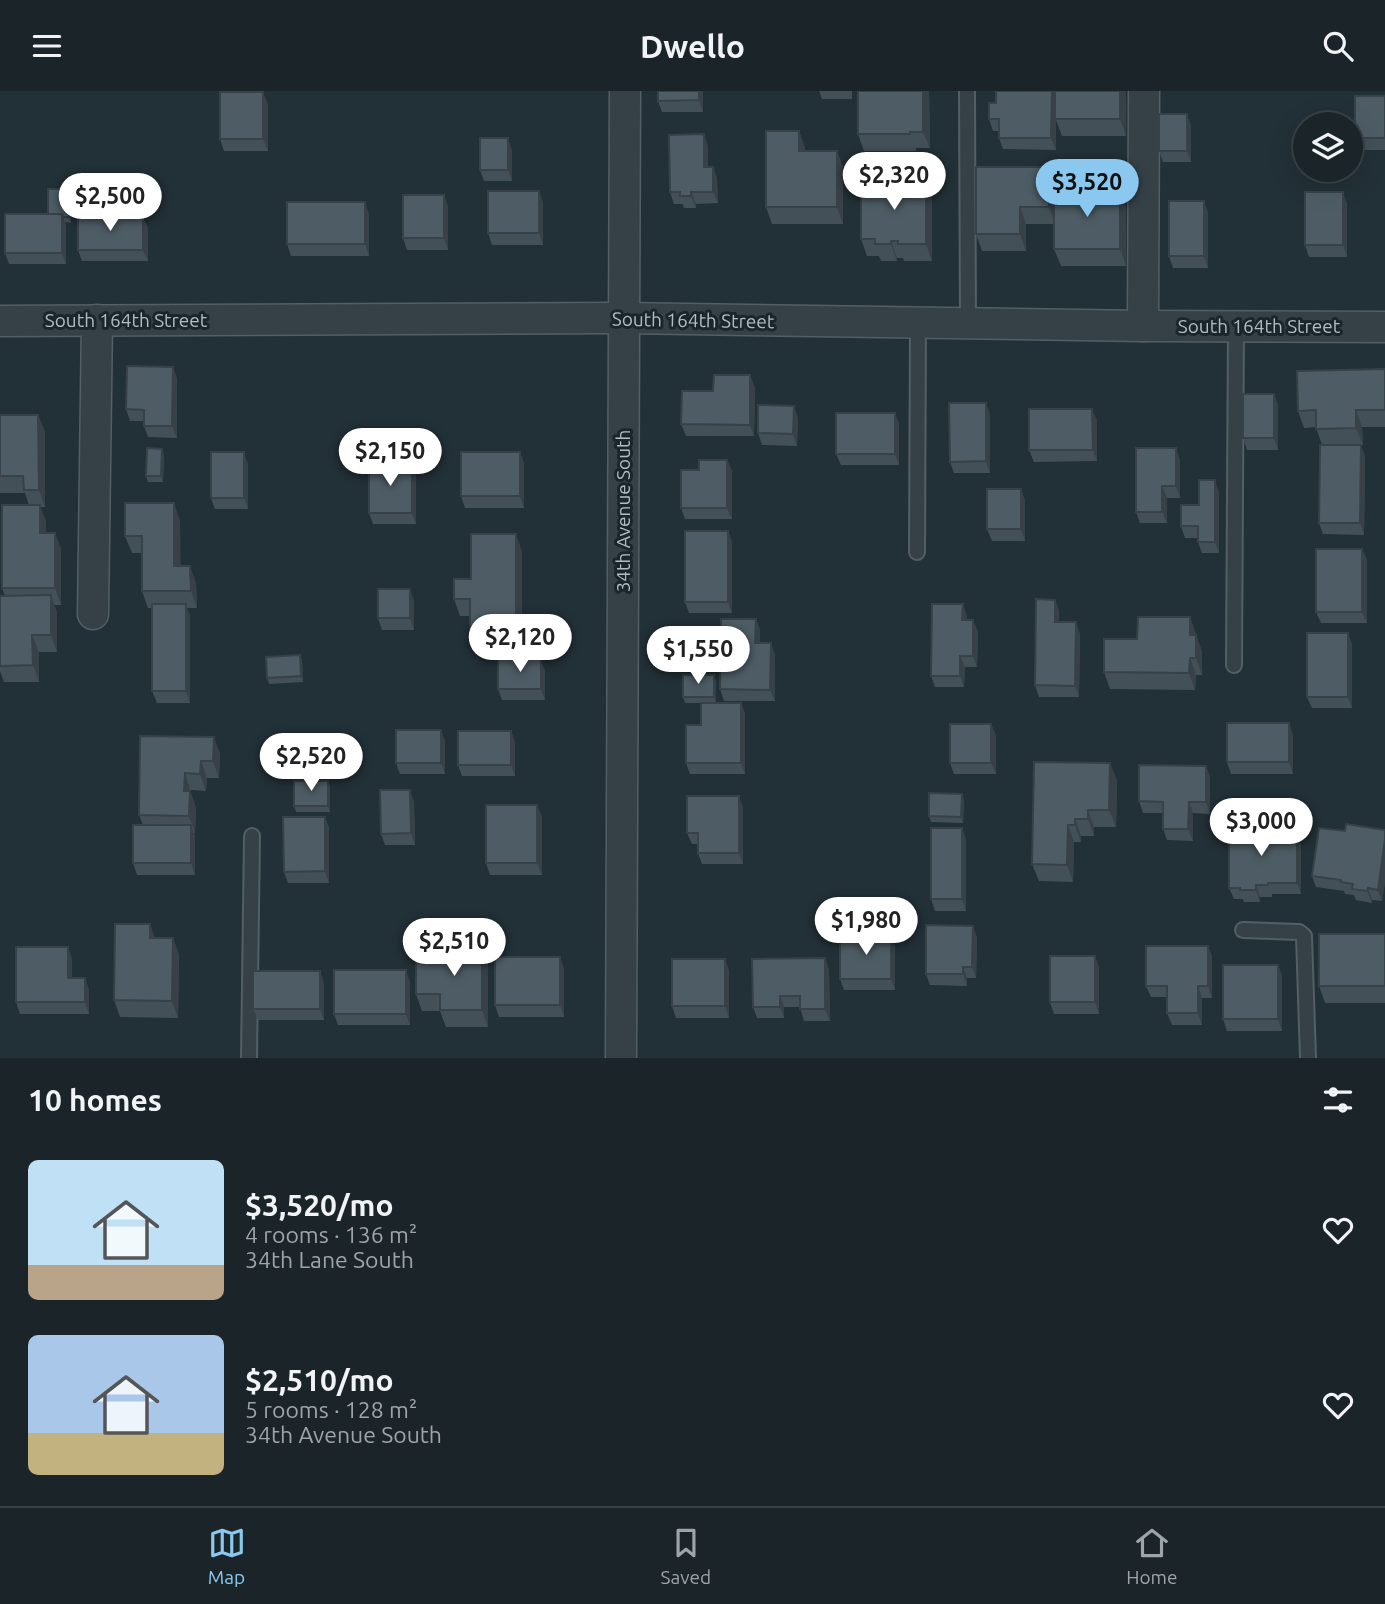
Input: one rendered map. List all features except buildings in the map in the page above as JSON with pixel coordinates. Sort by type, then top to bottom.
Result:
[{"type":"street","name":"34th Avenue South","points":[[621,1058],[625,91]]},
{"type":"street","points":[[1143,326],[1144,91]]},
{"type":"street","name":"South 164th Street","points":[[0,321],[623,318],[1385,327]]},
{"type":"street","points":[[93,614],[97,320]]},
{"type":"lane","points":[[967,91],[968,324]]},
{"type":"lane","points":[[917,552],[918,323]]},
{"type":"lane","points":[[1234,665],[1236,326]]},
{"type":"lane","points":[[249,1058],[252,836]]},
{"type":"lane","points":[[1243,930],[1298,932],[1304,936],[1308,1058]]}]
